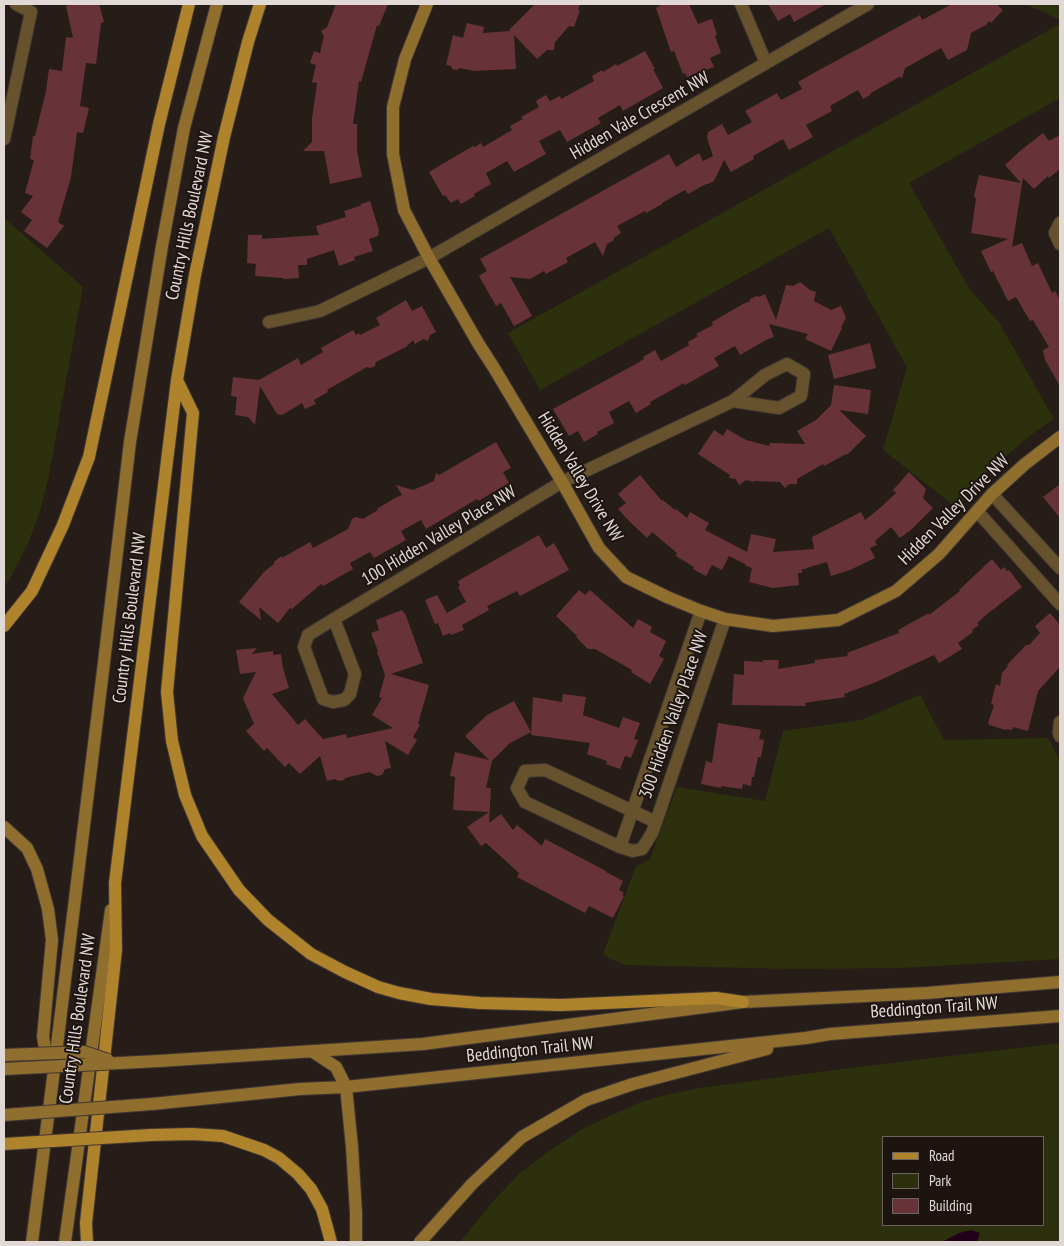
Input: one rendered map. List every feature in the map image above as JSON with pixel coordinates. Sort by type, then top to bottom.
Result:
[{"type":"main road","points":[[4,626],[32,591],[63,525],[89,456],[159,124],[189,4]]},
{"type":"main road","name":"Country Hills Boulevard NW","points":[[32,1242],[130,442],[162,246],[184,128],[217,4]]},
{"type":"main road","name":"Country Hills Boulevard NW","points":[[65,1242],[115,883],[177,380],[194,275],[224,137],[248,42],[260,4]]},
{"type":"main road","name":"Hidden Valley Drive NW","points":[[427,4],[405,59],[393,107],[393,154],[404,210],[478,343],[562,482],[599,548],[626,577],[667,597],[725,619],[773,626],[838,620],[896,591],[939,554],[992,494],[1025,464],[1060,437]]},
{"type":"main road","points":[[177,380],[192,413],[167,692],[172,741],[185,795],[202,836],[239,890],[268,920],[311,954],[378,987],[399,993],[431,999],[480,1003],[561,1005],[716,998],[743,1002]]},
{"type":"main road","points":[[4,827],[26,848],[37,868],[48,909],[52,940],[44,1037],[52,1086]]},
{"type":"main road","points":[[87,1242],[86,1223],[116,950],[115,883]]},
{"type":"main road","name":"Beddington Trail NW","points":[[4,1069],[423,1044],[743,1002],[927,993],[1060,982]]},
{"type":"main road","name":"Beddington Trail NW","points":[[4,1116],[290,1090],[346,1087],[830,1034],[1060,1016]]},
{"type":"main road","points":[[420,1242],[472,1184],[522,1137],[586,1100],[633,1084],[806,1038]]},
{"type":"main road","points":[[4,1055],[84,1052],[118,1063]]},
{"type":"main road","points":[[313,1052],[336,1067],[346,1087],[352,1147],[356,1242]]},
{"type":"main road","points":[[4,1144],[151,1134],[223,1136],[264,1150],[279,1158],[298,1174],[311,1190],[322,1209],[331,1242]]},
{"type":"street","points":[[4,139],[31,12],[16,4]]},
{"type":"street","points":[[741,4],[766,63]]},
{"type":"street","name":"Hidden Vale Crescent NW","points":[[269,322],[320,311],[429,258],[868,4]]},
{"type":"street","points":[[1060,222],[1055,233],[1060,244]]},
{"type":"street","name":"100 Hidden Valley Place NW","points":[[334,619],[355,674],[350,694],[344,700],[334,702],[323,699],[304,648],[308,635],[334,619],[562,482],[734,402],[765,374],[787,364],[804,374],[801,396],[779,408],[734,402]]},
{"type":"street","points":[[992,494],[1060,568]]},
{"type":"street","points":[[977,510],[1060,604]]},
{"type":"street","name":"300 Hidden Valley Place NW","points":[[620,847],[701,611]]},
{"type":"street","name":"300 Hidden Valley Place NW","points":[[656,822],[545,770],[524,771],[517,788],[525,802],[620,847],[633,851],[642,849],[652,833],[656,822],[725,619]]},
{"type":"street","points":[[1060,722],[1058,733],[1060,736]]},
{"type":"green space","points":[[1026,4],[1060,4],[1060,20]]},
{"type":"green space","points":[[1060,24],[1060,98],[909,183],[969,288],[1000,324],[1054,419],[1035,432],[981,478],[957,508],[883,450],[907,367],[829,228],[540,390],[508,333]]},
{"type":"green space","points":[[4,218],[83,287],[48,480],[40,511],[29,541],[4,587]]},
{"type":"green space","points":[[920,695],[944,740],[1048,738],[1060,761],[1060,959],[901,968],[793,969],[626,965],[603,954],[636,866],[650,859],[677,787],[765,801],[783,731],[861,720]]},
{"type":"green space","points":[[1060,1043],[1060,1242],[460,1242],[496,1198],[519,1174],[584,1128],[636,1104],[657,1097],[699,1088]]},
{"type":"shaded area","points":[[971,1230],[980,1233],[977,1242],[942,1242],[959,1233]]},
{"type":"building","points":[[99,4],[104,22],[101,23],[96,64],[86,63],[80,106],[89,108],[83,133],[77,132],[71,177],[58,222],[64,226],[47,248],[24,231],[32,220],[21,212],[33,196],[25,193],[34,160],[30,159],[33,136],[35,136],[46,91],[49,69],[62,71],[66,37],[73,38],[66,6]]},
{"type":"building","points":[[336,4],[388,4],[379,26],[377,25],[361,82],[359,81],[353,124],[357,124],[357,151],[362,177],[330,184],[324,151],[303,151],[312,142],[312,119],[317,83],[312,82],[316,65],[310,63],[314,51],[320,53],[324,36],[321,31],[327,27]]},
{"type":"building","points":[[535,4],[580,4],[578,10],[580,10],[574,27],[569,26],[555,42],[554,50],[547,50],[537,59],[514,35],[516,69],[474,71],[460,68],[457,70],[452,69],[451,66],[446,65],[453,35],[463,38],[467,23],[484,27],[483,33],[510,31]]},
{"type":"building","points":[[662,4],[689,4],[698,24],[712,19],[721,53],[710,58],[714,67],[687,77],[685,73],[683,74],[674,51],[671,52],[656,8]]},
{"type":"building","points":[[768,4],[826,4],[794,22],[790,14],[778,21]]},
{"type":"building","points":[[952,4],[996,4],[1003,10],[991,23],[989,21],[986,25],[971,33],[967,50],[948,60],[941,48],[905,68],[902,78],[899,77],[863,99],[858,90],[830,106],[832,111],[806,125],[813,137],[789,150],[783,139],[753,156],[754,159],[731,172],[724,160],[714,181],[688,194],[685,190],[646,213],[645,211],[617,226],[621,233],[607,244],[603,256],[595,242],[566,258],[568,262],[546,274],[544,271],[530,279],[510,277],[532,316],[514,326],[501,303],[496,306],[479,276],[487,271],[480,259],[669,154],[676,167],[699,153],[703,161],[713,156],[707,138],[708,132],[722,124],[728,135],[752,122],[745,111],[777,93],[781,100],[802,89],[798,82],[812,74],[920,15],[922,20]]},
{"type":"building","points":[[645,51],[663,88],[623,111],[620,105],[598,118],[601,123],[567,142],[560,130],[539,141],[546,154],[514,172],[507,161],[486,173],[491,184],[461,204],[458,199],[451,203],[445,195],[443,196],[429,172],[473,146],[475,147],[481,143],[483,147],[512,130],[510,126],[539,107],[536,101],[546,95],[550,101],[560,96],[561,99],[594,81],[592,76],[602,70],[603,72],[616,64],[617,66]]},
{"type":"building","points":[[1043,133],[1049,141],[1060,135],[1060,169],[1049,178],[1048,176],[1034,189],[1023,178],[1012,247],[1022,243],[1032,266],[1038,263],[1052,293],[1055,291],[1060,300],[1060,386],[1045,360],[1043,350],[1049,347],[1033,320],[1030,321],[1016,297],[1008,301],[981,251],[1008,239],[971,233],[976,199],[974,196],[979,175],[1021,183],[1005,165]]},
{"type":"building","points":[[370,201],[379,230],[378,236],[369,239],[373,251],[354,257],[355,260],[339,266],[334,250],[307,259],[307,265],[298,265],[299,278],[284,279],[255,276],[256,264],[247,263],[248,235],[262,235],[262,239],[319,235],[316,226],[346,217],[344,211]]},
{"type":"building","points":[[800,282],[816,292],[814,301],[831,310],[841,306],[846,318],[831,351],[805,339],[808,334],[769,324],[774,337],[740,355],[735,346],[714,358],[719,366],[650,402],[651,404],[636,413],[629,401],[609,412],[614,423],[584,442],[578,431],[569,436],[553,409],[634,365],[655,350],[661,361],[689,345],[688,342],[698,336],[696,334],[713,325],[712,322],[757,296],[765,294],[776,320],[786,285],[793,286]]},
{"type":"building","points":[[406,300],[412,311],[422,306],[436,332],[430,335],[428,341],[423,339],[415,344],[413,340],[406,347],[376,362],[375,366],[367,367],[327,390],[328,392],[314,400],[316,404],[305,409],[302,403],[282,415],[277,414],[260,386],[255,425],[248,417],[235,415],[237,397],[231,396],[233,377],[259,380],[298,358],[301,365],[323,352],[321,348],[353,330],[356,335],[359,333],[360,335],[380,325],[376,318]]},
{"type":"building","points":[[870,343],[876,368],[834,379],[828,355]]},
{"type":"building","points":[[834,385],[871,390],[868,414],[839,410],[866,436],[847,455],[824,466],[823,464],[797,479],[797,484],[789,484],[785,488],[780,482],[754,482],[746,480],[739,485],[736,479],[729,478],[730,475],[698,454],[714,430],[723,436],[727,429],[746,440],[769,446],[770,443],[805,444],[797,431],[816,420],[831,405]]},
{"type":"building","points":[[496,442],[511,468],[503,472],[509,483],[478,501],[477,499],[426,529],[421,520],[401,531],[406,540],[374,558],[370,552],[350,563],[353,569],[323,586],[321,584],[292,609],[290,608],[278,623],[259,607],[261,620],[239,602],[264,572],[281,556],[282,558],[310,542],[313,548],[348,529],[352,519],[356,517],[363,519],[402,495],[396,485],[413,490],[434,481],[436,473],[439,475]]},
{"type":"building","points":[[909,472],[926,489],[923,498],[933,508],[900,538],[891,527],[875,541],[877,545],[870,548],[875,558],[850,570],[831,576],[827,562],[802,569],[802,573],[798,573],[799,585],[773,588],[749,582],[752,568],[729,556],[722,570],[712,565],[706,576],[676,556],[677,553],[652,532],[647,538],[618,509],[626,503],[618,494],[640,475],[662,501],[687,518],[690,512],[709,523],[705,530],[747,552],[751,534],[776,539],[773,552],[814,549],[812,537],[861,512],[865,520],[896,493],[893,490]]},
{"type":"building","points":[[1060,484],[1060,518],[1043,497]]},
{"type":"building","points":[[539,535],[546,548],[554,543],[569,570],[520,596],[517,591],[487,606],[489,610],[462,625],[464,630],[443,636],[438,623],[435,624],[425,600],[437,595],[447,613],[466,602],[458,587],[460,586],[458,581]]},
{"type":"building","points":[[992,559],[1001,570],[1004,567],[1007,571],[1009,570],[1022,587],[977,623],[979,625],[972,630],[973,632],[958,643],[962,649],[939,663],[934,655],[876,682],[844,694],[845,697],[805,703],[806,706],[732,705],[734,674],[744,675],[744,661],[763,662],[763,660],[779,660],[778,669],[815,663],[815,660],[848,656],[847,653],[899,633],[898,630],[929,613],[929,615],[960,591]]},
{"type":"building","points":[[579,590],[585,595],[590,590],[633,628],[638,619],[652,627],[650,632],[666,641],[659,656],[664,659],[650,684],[631,672],[632,670],[595,649],[588,649],[556,616]]},
{"type":"building","points":[[402,610],[405,613],[423,663],[391,674],[429,685],[418,724],[420,725],[413,737],[417,740],[408,755],[385,741],[391,768],[385,769],[382,775],[377,776],[370,772],[345,778],[344,780],[338,781],[335,779],[327,781],[320,756],[300,774],[289,763],[285,767],[267,748],[264,751],[246,731],[254,724],[243,698],[256,672],[240,674],[236,650],[257,648],[252,654],[273,651],[273,655],[281,654],[289,688],[272,694],[298,725],[305,719],[323,739],[346,734],[347,738],[393,728],[372,715],[382,698],[379,697],[385,675],[371,633],[379,630],[376,620]]},
{"type":"building","points":[[1050,613],[1060,625],[1060,667],[1038,691],[1028,731],[1013,727],[1012,730],[1006,730],[989,725],[994,705],[991,704],[996,684],[1000,686],[1002,673],[1007,665],[1040,633],[1035,626]]},
{"type":"building","points":[[563,694],[586,697],[583,715],[619,728],[623,717],[640,723],[634,739],[638,740],[631,758],[625,756],[620,769],[606,764],[607,761],[587,754],[590,743],[531,735],[533,697],[562,702]]},
{"type":"building","points":[[514,701],[531,732],[510,743],[492,761],[486,788],[491,788],[489,823],[501,814],[513,830],[517,825],[542,846],[545,839],[623,881],[619,890],[624,893],[622,895],[624,896],[613,918],[589,906],[585,913],[517,877],[519,873],[486,843],[481,846],[467,827],[489,812],[453,810],[455,777],[450,776],[455,752],[489,760],[465,736],[487,715]]},
{"type":"building","points":[[718,723],[761,730],[759,739],[764,740],[761,757],[758,757],[751,786],[743,784],[742,789],[721,786],[721,788],[701,784],[706,761],[712,763]]}]
